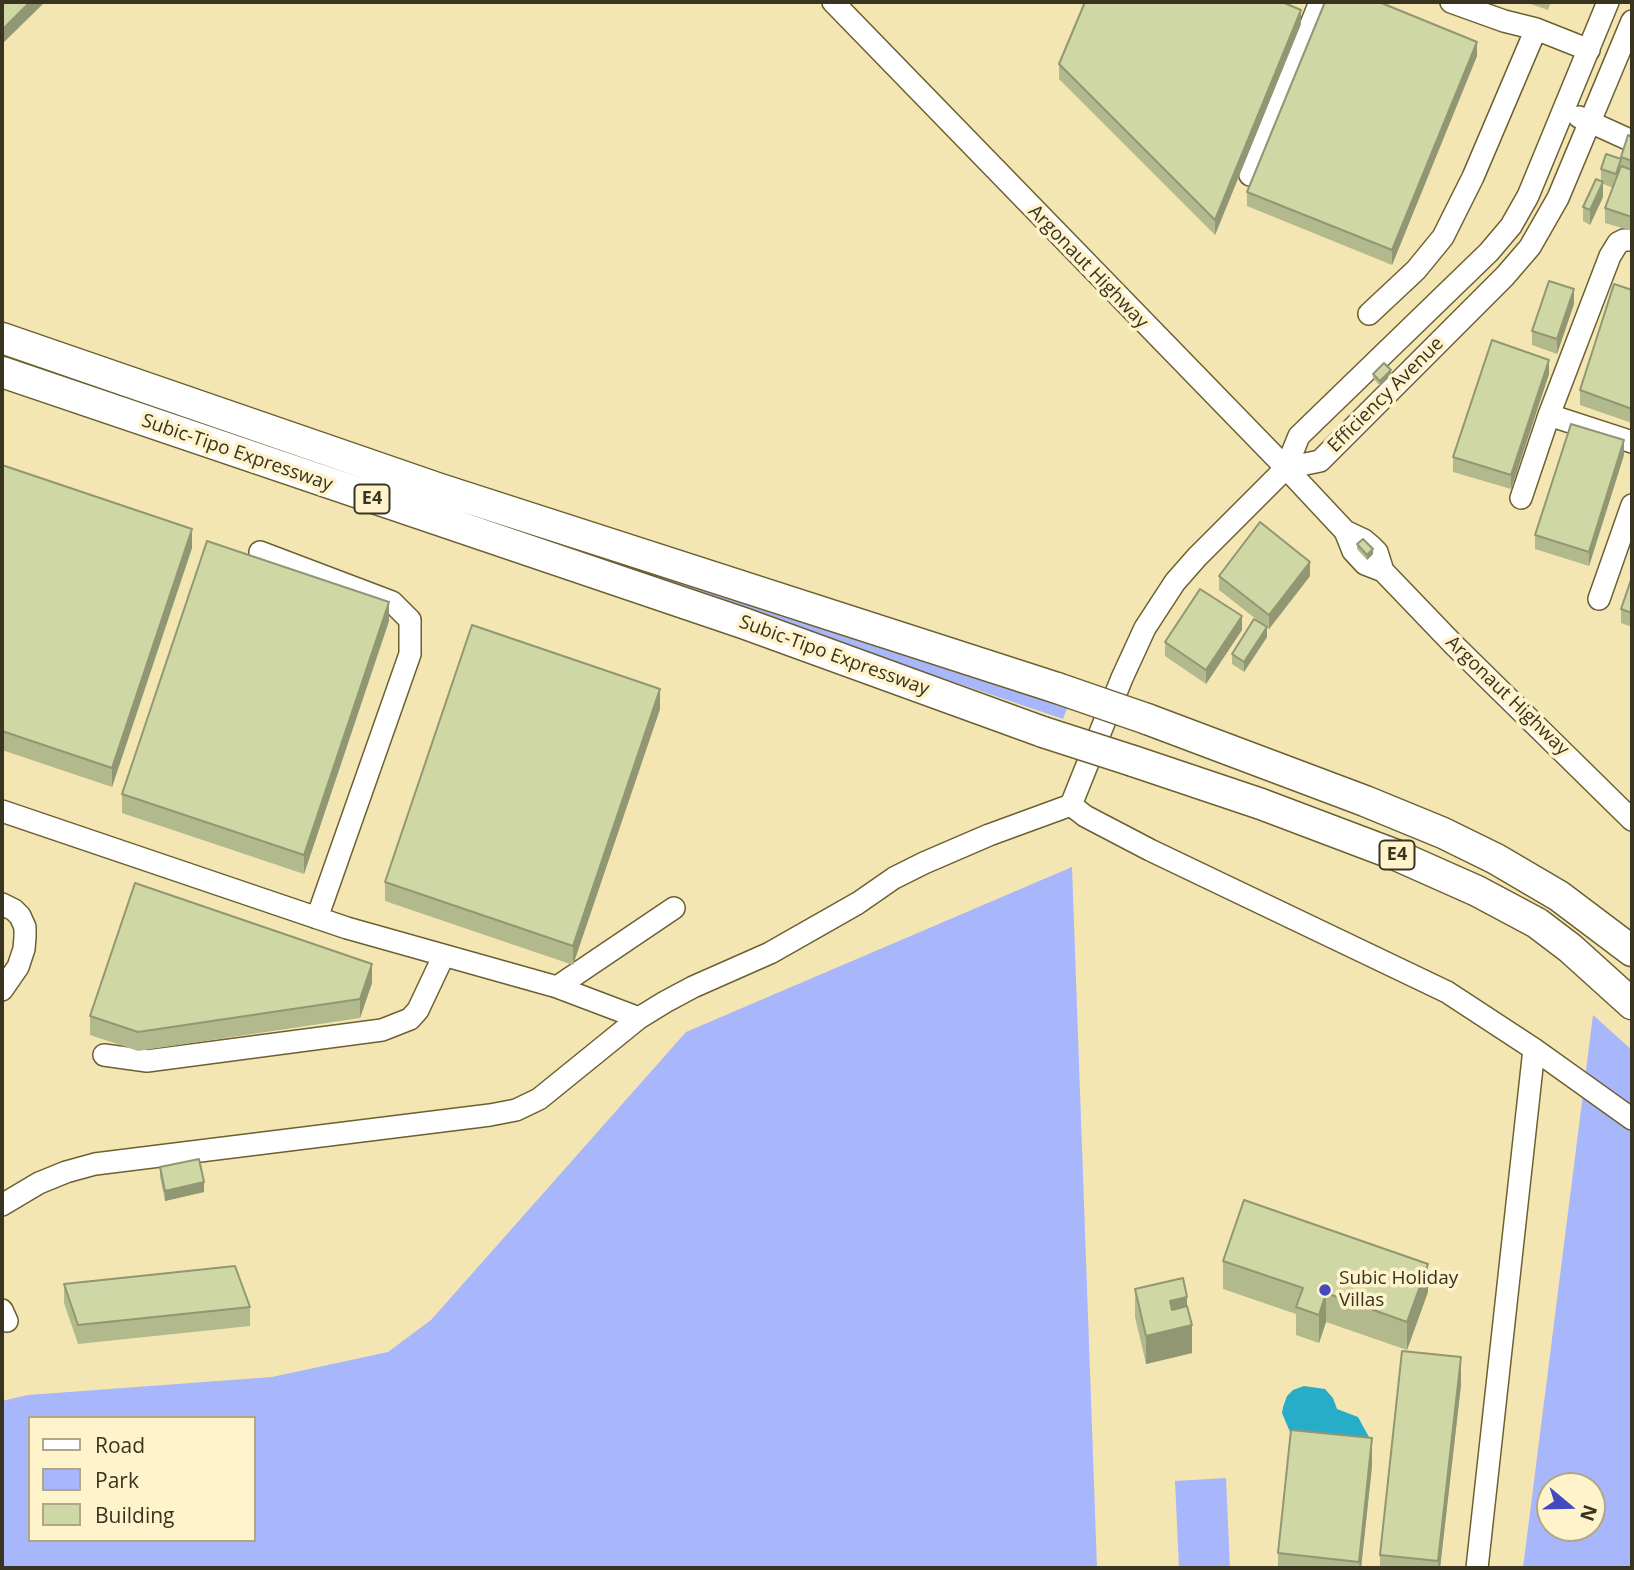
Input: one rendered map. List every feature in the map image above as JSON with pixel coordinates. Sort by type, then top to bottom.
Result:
[{"type":"highway","name":"Subic-Tipo Expressway","points":[[2,338],[440,489],[1057,688],[1353,796],[1443,833],[1496,859],[1559,896],[1632,951]]},
{"type":"highway","name":"Subic-Tipo Expressway","points":[[2,372],[743,623],[1043,732],[1261,804],[1396,855],[1477,891],[1537,923],[1570,948],[1632,1004]]},
{"type":"street","name":"Argonaut Highway","points":[[833,2],[1345,531],[1364,540],[1377,552],[1383,571],[1454,645],[1632,820]]},
{"type":"street","points":[[1250,175],[1320,2]]},
{"type":"street","points":[[1451,2],[1536,29],[1589,50]]},
{"type":"street","name":"Efficiency Avenue","points":[[1286,468],[1299,436],[1489,252],[1511,226],[1528,197],[1608,2]]},
{"type":"street","name":"Efficiency Avenue","points":[[1286,468],[1320,461],[1505,276],[1530,247],[1545,222],[1591,122],[1632,21]]},
{"type":"street","points":[[1369,314],[1416,270],[1443,237],[1473,177],[1536,29]]},
{"type":"street","points":[[1564,110],[1632,141]]},
{"type":"street","points":[[1521,498],[1549,415],[1610,256],[1618,243],[1632,240]]},
{"type":"street","points":[[1549,415],[1632,442]]},
{"type":"street","points":[[2,1205],[39,1183],[95,1164],[516,1110],[539,1099],[560,1084],[639,1017],[693,987],[770,953],[858,903],[894,878],[924,863],[989,835],[1071,805],[1122,678],[1144,628],[1159,603],[1197,556],[1286,468]]},
{"type":"street","points":[[1599,599],[1632,505]]},
{"type":"street","points":[[260,552],[392,602],[410,620],[410,654],[317,918]]},
{"type":"street","points":[[1071,805],[1085,816],[1150,850],[1447,992],[1534,1049],[1632,1119]]},
{"type":"street","points":[[2,811],[317,918],[443,957],[557,987],[639,1017]]},
{"type":"street","points":[[2,904],[20,916],[25,937],[19,967],[2,990]]},
{"type":"street","points":[[557,987],[674,908]]},
{"type":"street","points":[[104,1055],[147,1060],[382,1030],[410,1019],[418,1010],[443,957]]},
{"type":"street","points":[[1477,1568],[1534,1049]]},
{"type":"green space","points":[[2,348],[1068,706],[1063,719],[2,359]]},
{"type":"green space","points":[[1072,867],[1097,1568],[2,1568],[2,1401],[28,1395],[272,1377],[388,1352],[431,1320],[686,1032]]},
{"type":"green space","points":[[1593,1015],[1632,1050],[1632,1568],[1523,1568]]},
{"type":"green space","points":[[1226,1478],[1230,1568],[1179,1568],[1175,1481]]},
{"type":"shaded area","points":[[1304,1386],[1325,1389],[1333,1398],[1337,1409],[1358,1417],[1369,1437],[1365,1447],[1298,1436],[1290,1432],[1282,1413],[1283,1407],[1287,1396],[1293,1390]]},
{"type":"building","points":[[2,2],[30,2],[2,30]]},
{"type":"building","points":[[1085,2],[1282,2],[1301,10],[1215,220],[1059,64]]},
{"type":"building","points":[[1325,2],[1379,2],[1477,42],[1392,250],[1247,192]]},
{"type":"building","points":[[1628,135],[1632,137],[1632,161],[1621,157]]},
{"type":"building","points":[[1606,154],[1621,159],[1616,174],[1601,169]]},
{"type":"building","points":[[1621,166],[1632,170],[1632,217],[1605,208]]},
{"type":"building","points":[[1596,179],[1603,182],[1590,210],[1583,207]]},
{"type":"building","points":[[1549,281],[1574,289],[1557,339],[1532,331]]},
{"type":"building","points":[[1614,284],[1632,290],[1632,409],[1580,390]]},
{"type":"building","points":[[1492,340],[1549,360],[1511,475],[1453,457]]},
{"type":"building","points":[[1384,363],[1391,370],[1380,381],[1373,374]]},
{"type":"building","points":[[1571,424],[1624,440],[1589,552],[1535,535]]},
{"type":"building","points":[[2,465],[192,529],[112,768],[2,731]]},
{"type":"building","points":[[1260,522],[1310,562],[1269,615],[1219,576]]},
{"type":"building","points":[[1363,539],[1373,549],[1367,555],[1357,544]]},
{"type":"building","points":[[207,541],[389,602],[304,855],[122,794]]},
{"type":"building","points":[[1632,577],[1632,613],[1621,609]]},
{"type":"building","points":[[1200,589],[1242,616],[1206,670],[1165,642]]},
{"type":"building","points":[[1254,619],[1267,627],[1244,662],[1232,654]]},
{"type":"building","points":[[472,625],[660,689],[573,946],[385,882]]},
{"type":"building","points":[[135,883],[372,964],[360,999],[138,1032],[90,1016]]},
{"type":"building","points":[[199,1159],[204,1182],[165,1191],[160,1167]]},
{"type":"building","points":[[1244,1200],[1428,1264],[1407,1322],[1326,1293],[1319,1315],[1296,1307],[1303,1288],[1223,1261]]},
{"type":"building","points":[[235,1266],[250,1307],[78,1325],[64,1284]]},
{"type":"building","points":[[1183,1278],[1187,1297],[1170,1301],[1172,1310],[1187,1306],[1192,1325],[1146,1336],[1135,1289]]},
{"type":"building","points":[[1402,1351],[1461,1357],[1438,1561],[1380,1555]]},
{"type":"building","points":[[1291,1430],[1372,1438],[1359,1562],[1278,1553]]},
{"type":"place","name":"Subic Holiday Villas","points":[[1325,1290]]}]
